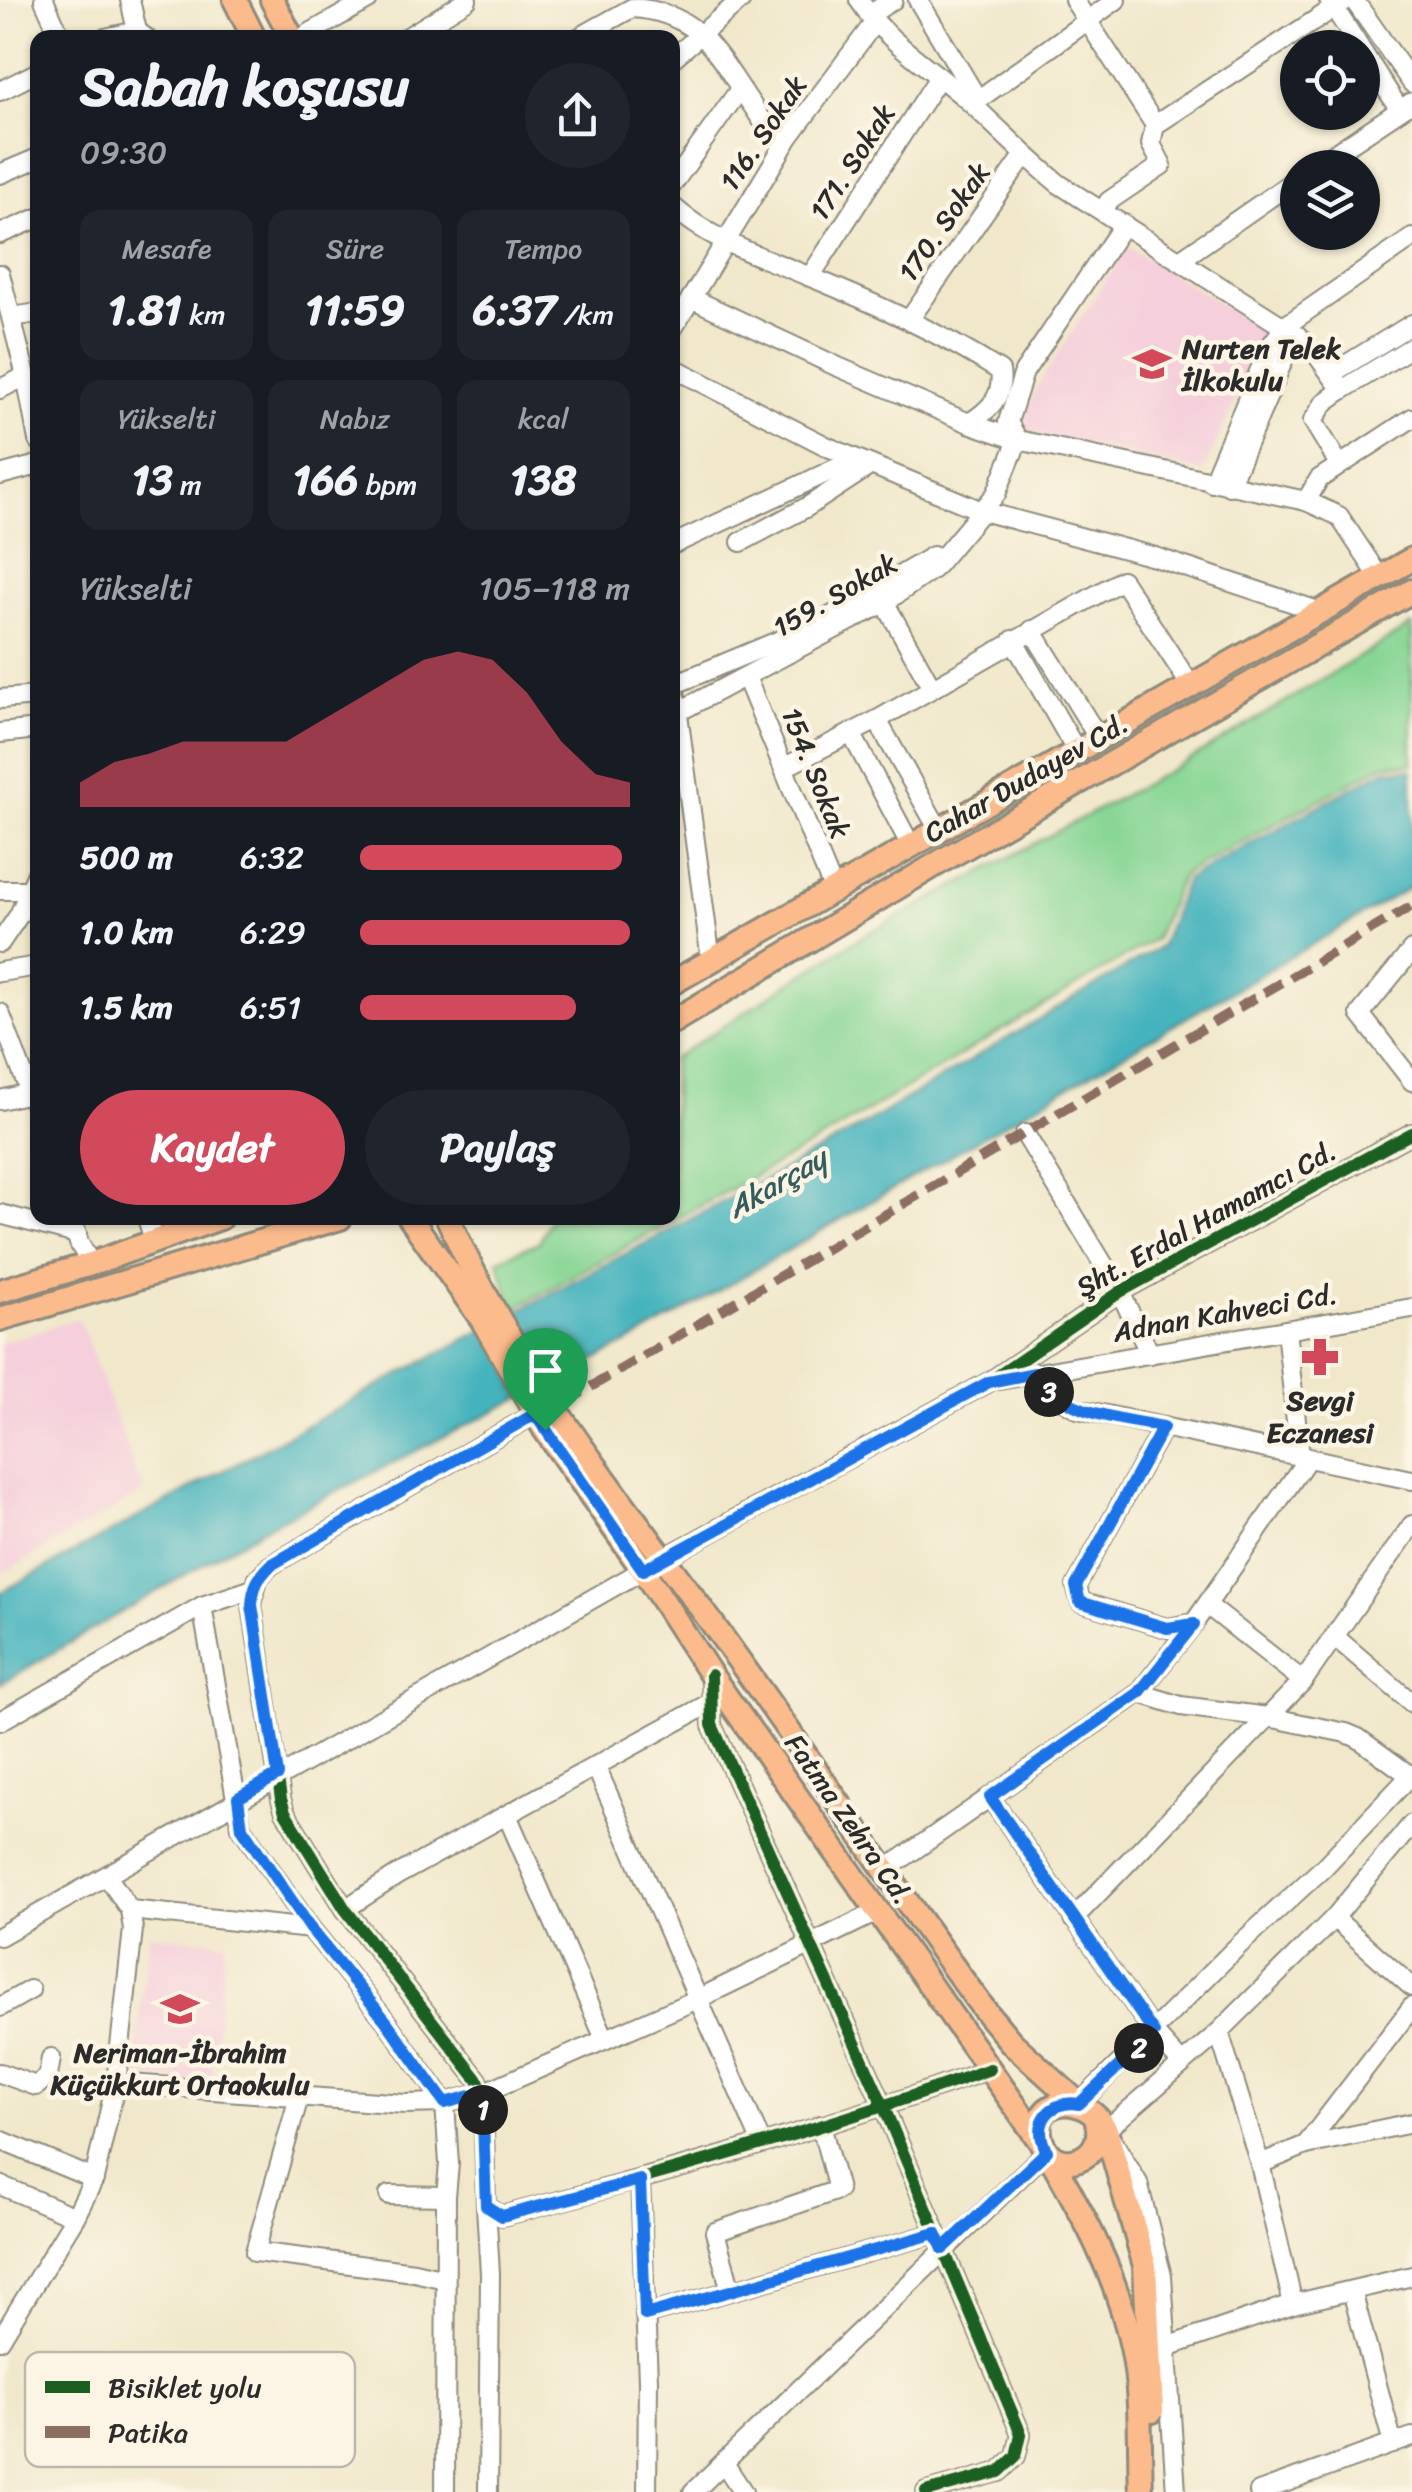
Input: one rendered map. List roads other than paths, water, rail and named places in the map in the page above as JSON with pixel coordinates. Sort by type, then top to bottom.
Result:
[{"type":"main road","points":[[236,0],[250,30]]},
{"type":"main road","points":[[272,0],[288,30]]},
{"type":"main road","name":"Cahar Dudayev Cd.","points":[[680,978],[1412,559]]},
{"type":"main road","name":"Cahar Dudayev Cd.","points":[[680,1017],[944,859],[1412,591]]},
{"type":"main road","points":[[0,1291],[91,1264],[199,1225]]},
{"type":"main road","points":[[0,1320],[194,1258],[314,1225]]},
{"type":"main road","name":"Fatma Zehra Cd.","points":[[416,1225],[490,1319]]},
{"type":"main road","name":"Fatma Zehra Cd.","points":[[451,1225],[490,1319],[534,1402],[653,1565],[711,1674],[1047,2151],[1088,2222],[1121,2301],[1134,2351],[1154,2492]]},
{"type":"main road","name":"Fatma Zehra Cd.","points":[[653,1565],[704,1612],[983,2008],[1011,2042],[1093,2117],[1145,2266],[1146,2446],[1141,2492]]},
{"type":"main road","points":[[1060,2104],[1093,2117],[1099,2136],[1082,2159],[1064,2161],[1047,2151],[1040,2134],[1045,2115],[1060,2104]]},
{"type":"street","points":[[44,0],[57,30]]},
{"type":"street","points":[[130,0],[140,30]]},
{"type":"street","points":[[315,30],[368,0]]},
{"type":"street","points":[[419,30],[467,0]]},
{"type":"street","points":[[680,53],[740,0]]},
{"type":"street","points":[[893,0],[867,13],[939,77],[975,102],[1024,156],[1060,184],[1292,331],[1342,390]]},
{"type":"street","points":[[918,0],[975,102]]},
{"type":"street","points":[[1074,0],[1155,126]]},
{"type":"street","points":[[1354,0],[1412,83]]},
{"type":"street","points":[[975,102],[1108,2]]},
{"type":"street","points":[[1103,210],[1109,201],[1162,165],[1151,144],[1155,126],[1336,3],[1350,30]]},
{"type":"street","points":[[590,30],[630,4],[683,19],[702,34],[774,137],[784,144]]},
{"type":"street","name":"116. Sokak","points":[[683,301],[867,13]]},
{"type":"street","points":[[1340,150],[1406,106],[1380,74]]},
{"type":"street","points":[[0,91],[30,76]]},
{"type":"street","name":"171. Sokak","points":[[810,277],[939,77]]},
{"type":"street","points":[[680,174],[740,89]]},
{"type":"street","name":"170. Sokak","points":[[909,320],[1024,156]]},
{"type":"street","points":[[0,174],[30,161]]},
{"type":"street","points":[[1180,260],[1280,191]]},
{"type":"street","points":[[680,212],[724,242],[909,320],[1000,371],[1002,387],[995,402],[969,423]]},
{"type":"street","points":[[0,234],[30,221]]},
{"type":"street","points":[[1018,440],[1008,422],[1024,372],[1124,224]]},
{"type":"street","points":[[1220,484],[1269,348],[1412,238]]},
{"type":"street","points":[[0,274],[30,381]]},
{"type":"street","points":[[683,301],[969,423],[1018,440],[1306,501],[1339,516],[1380,578]]},
{"type":"street","points":[[12,318],[30,315]]},
{"type":"street","points":[[1331,374],[1412,324]]},
{"type":"street","points":[[1339,464],[1313,421],[1325,402],[1412,347]]},
{"type":"street","points":[[680,371],[864,462],[982,511],[1134,552],[1322,612]]},
{"type":"street","points":[[0,390],[30,385]]},
{"type":"street","points":[[1306,501],[1319,479],[1412,418]]},
{"type":"street","name":"159. Sokak","points":[[680,718],[880,596],[933,569],[996,494],[1018,440]]},
{"type":"street","points":[[740,542],[806,507],[864,462]]},
{"type":"street","points":[[680,542],[864,462]]},
{"type":"street","points":[[0,475],[30,467]]},
{"type":"street","points":[[785,767],[878,720],[1122,580],[1134,552]]},
{"type":"street","points":[[1122,580],[1191,686]]},
{"type":"street","points":[[680,674],[814,626],[880,596],[932,688]]},
{"type":"street","points":[[1032,630],[1099,739]]},
{"type":"street","points":[[1014,640],[1076,752]]},
{"type":"street","name":"154. Sokak","points":[[746,677],[834,891]]},
{"type":"street","points":[[0,699],[30,697]]},
{"type":"street","points":[[878,720],[939,830]]},
{"type":"street","points":[[0,733],[30,730]]},
{"type":"street","points":[[851,733],[912,846]]},
{"type":"street","points":[[680,741],[711,961]]},
{"type":"street","points":[[0,890],[29,890],[19,915],[0,943]]},
{"type":"street","points":[[1412,950],[1360,1014],[1412,1081]]},
{"type":"street","points":[[0,972],[30,967]]},
{"type":"street","points":[[0,1013],[29,1060],[30,1092],[0,1100]]},
{"type":"street","name":"Şht. Erdal Hamamcı Cd.","points":[[0,1936],[278,1775],[989,1382],[1120,1292],[1412,1133]]},
{"type":"street","points":[[1025,1134],[1120,1292],[1150,1354]]},
{"type":"street","points":[[0,1214],[30,1219]]},
{"type":"street","points":[[149,1225],[154,1240]]},
{"type":"street","points":[[74,1226],[91,1264]]},
{"type":"street","name":"Adnan Kahveci Cd.","points":[[989,1382],[1412,1308]]},
{"type":"street","points":[[884,1872],[1139,1693],[1194,1624],[1304,1458],[1286,1330]]},
{"type":"street","points":[[1035,1373],[1049,1392],[1078,1409],[1412,1480]]},
{"type":"street","points":[[488,2492],[490,2274],[482,2093],[478,2080],[456,2048],[344,1909],[294,1831],[281,1799],[252,1605],[258,1578],[271,1565],[534,1402]]},
{"type":"street","points":[[1163,1427],[1076,1586],[1080,1602],[1167,1628],[1194,1624]]},
{"type":"street","points":[[1073,1919],[1303,1681],[1412,1525]]},
{"type":"street","points":[[0,1721],[202,1606],[253,1589]]},
{"type":"street","points":[[1207,1605],[1303,1681]]},
{"type":"street","points":[[202,1606],[242,1828],[311,1929],[386,2021],[445,2103],[449,2164],[445,2492]]},
{"type":"street","points":[[1335,1636],[1412,1703]]},
{"type":"street","points":[[711,1674],[712,1725],[813,1944],[1021,2434],[1016,2456],[999,2472],[926,2492]]},
{"type":"street","points":[[1093,2117],[1154,2033],[1411,1776],[1358,1738],[1268,1717],[1181,1706],[1139,1693]]},
{"type":"street","points":[[344,1909],[400,1874],[712,1702]]},
{"type":"street","points":[[596,1767],[762,2144]]},
{"type":"street","points":[[990,1797],[1154,2033],[1182,2064]]},
{"type":"street","points":[[507,1815],[605,2040]]},
{"type":"street","points":[[1093,2117],[1182,2064],[1219,2032],[1334,1918],[1412,1824]]},
{"type":"street","points":[[0,2340],[94,2179],[116,2084],[133,1929],[130,1910],[107,1876]]},
{"type":"street","points":[[130,1910],[311,1929]]},
{"type":"street","points":[[116,2084],[405,2104],[445,2103],[482,2093],[700,1998],[877,1912]]},
{"type":"street","points":[[1334,1918],[1412,1987]]},
{"type":"street","points":[[0,2007],[30,1990]]},
{"type":"street","points":[[1306,2145],[1412,2007]]},
{"type":"street","points":[[1219,2032],[1260,2164],[1293,2304]]},
{"type":"street","points":[[0,2073],[36,2086],[48,2076],[51,2058]]},
{"type":"street","points":[[486,2206],[502,2216],[640,2180],[990,2069]]},
{"type":"street","points":[[299,2097],[255,2252],[446,2279]]},
{"type":"street","points":[[1093,2117],[1138,2183],[1162,2276],[1176,2492]]},
{"type":"street","points":[[1260,2164],[1306,2145],[1412,2123]]},
{"type":"street","points":[[730,2291],[715,2232],[838,2190],[821,2125]]},
{"type":"street","points":[[0,2140],[94,2179]]},
{"type":"street","points":[[693,2492],[940,2241],[1047,2151]]},
{"type":"street","points":[[640,2180],[647,2492]]},
{"type":"street","points":[[0,2186],[75,2217]]},
{"type":"street","points":[[389,2194],[446,2196]]},
{"type":"street","points":[[645,2315],[940,2241]]},
{"type":"street","points":[[1167,2346],[1293,2304],[1412,2276]]},
{"type":"street","points":[[1352,2291],[1393,2444]]},
{"type":"street","points":[[1259,2492],[1412,2436]]},
{"type":"street","points":[[724,2462],[744,2492]]},
{"type":"water","name":"Akarçay","points":[[1386,769],[1412,770],[1412,886],[636,1339],[261,1530],[0,1684],[0,1593],[831,1144],[1161,946],[1186,879]]},
{"type":"place","name":"Nurten Telek İlkokulu","points":[[1152,364]]},
{"type":"place","name":"Sevgi Eczanesi","points":[[1320,1357]]},
{"type":"place","name":"Neriman-İbrahim Küçükkurt Ortaokulu","points":[[180,2009]]}]
